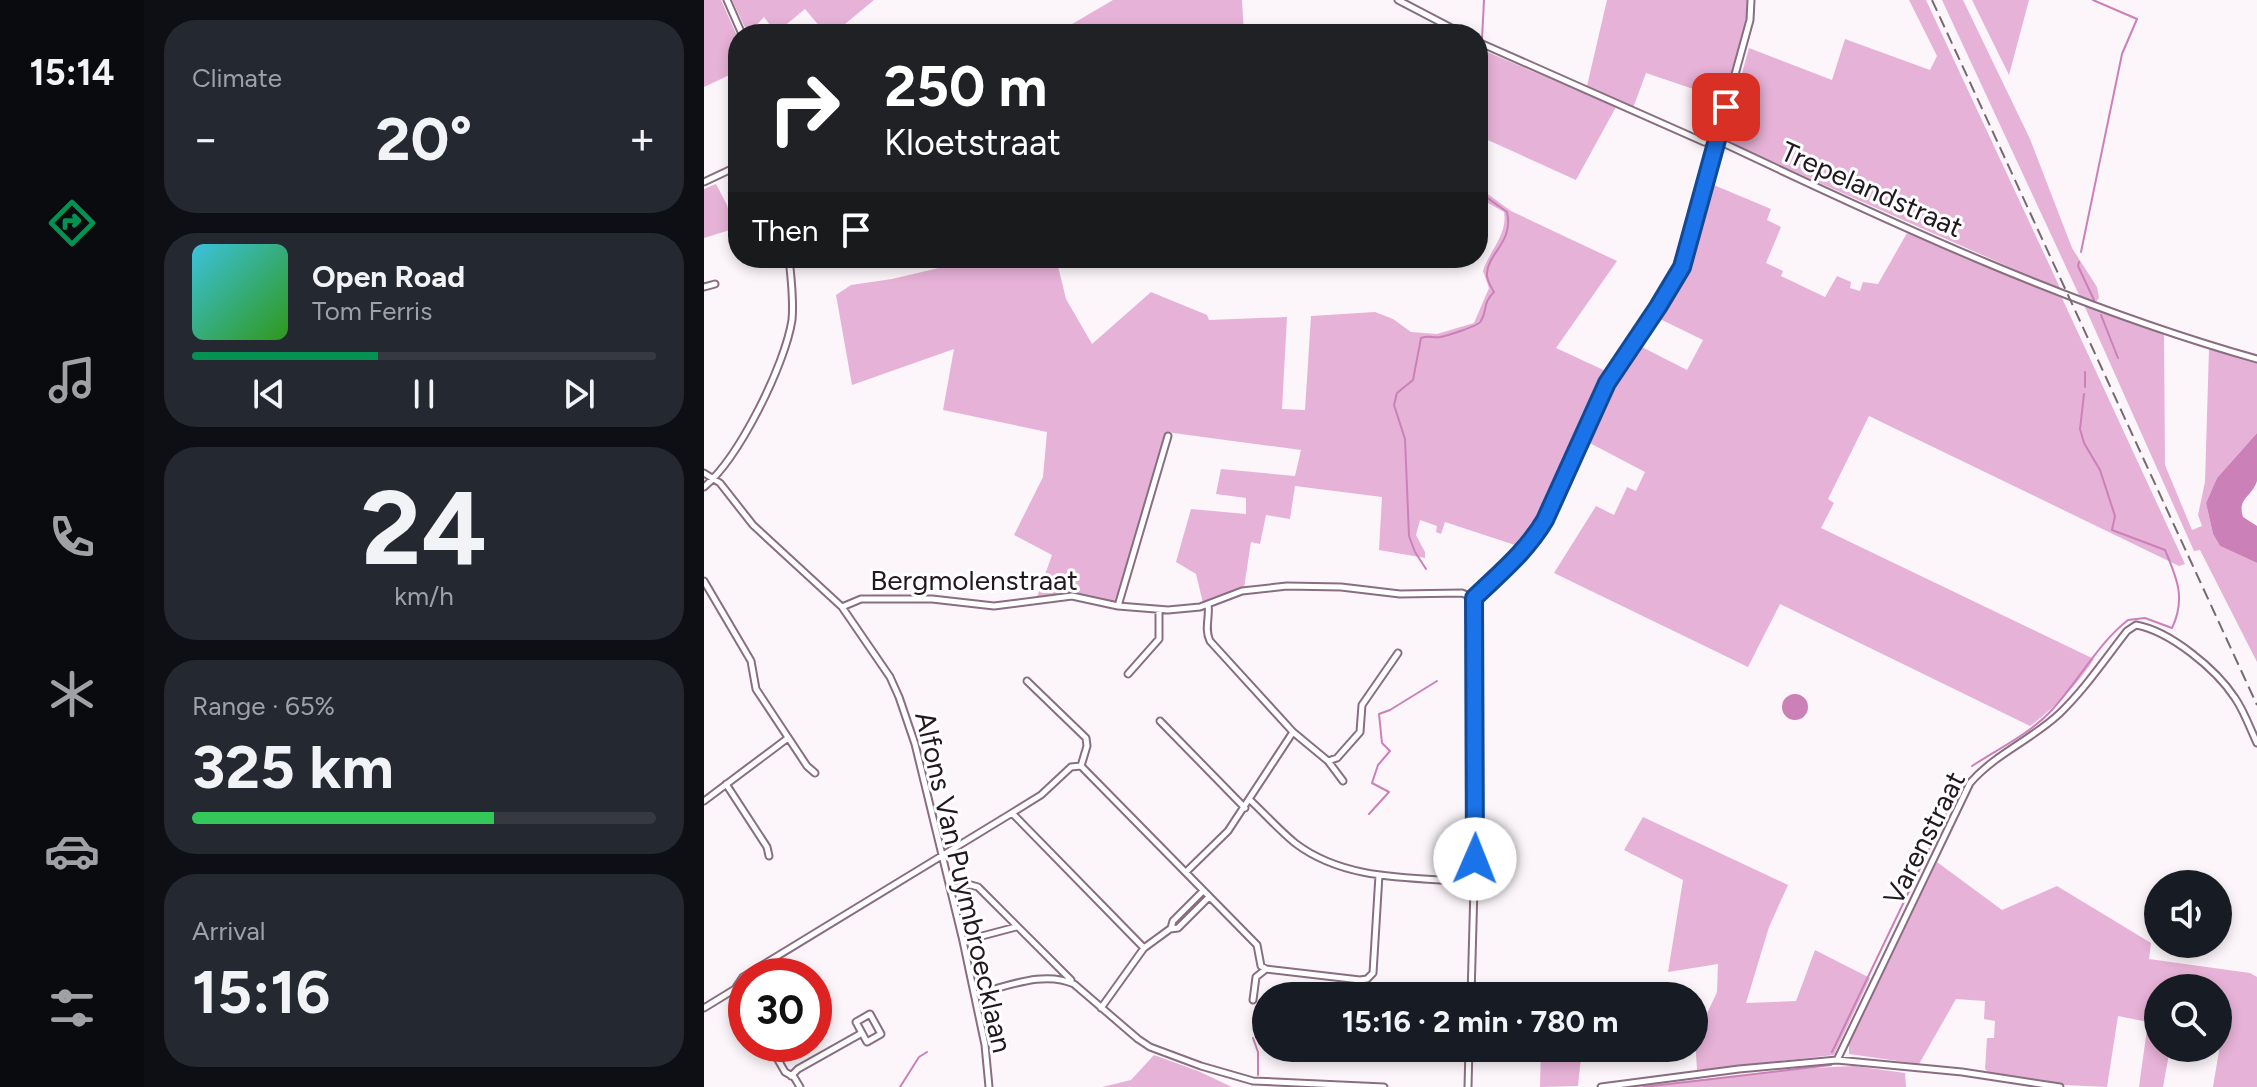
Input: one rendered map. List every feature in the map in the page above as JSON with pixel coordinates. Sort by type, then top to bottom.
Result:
[{"type":"street","points":[[727,0],[738,24]]},
{"type":"street","points":[[1398,0],[1444,24]]},
{"type":"street","points":[[1471,982],[1475,882],[1474,598],[1502,574],[1534,538],[1607,383],[1682,267],[1750,20],[1751,0]]},
{"type":"street","name":"Trepelandstraat","points":[[1488,46],[1704,142],[1723,143],[1879,216],[2109,312],[2257,359]]},
{"type":"street","points":[[704,182],[728,171]]},
{"type":"street","points":[[704,487],[714,479],[768,391],[792,314],[790,268]]},
{"type":"street","points":[[704,287],[715,284]]},
{"type":"street","points":[[1118,606],[1168,436]]},
{"type":"street","name":"Bergmolenstraat","points":[[704,473],[714,479],[753,525],[842,607],[861,599],[916,598],[994,606],[1072,596],[1118,606],[1187,609],[1242,591],[1269,587],[1341,587],[1411,594],[1455,592],[1474,598]]},
{"type":"street","points":[[704,581],[751,661],[756,689],[815,773]]},
{"type":"street","points":[[1208,604],[1206,634],[1210,641],[1293,732],[1328,761],[1343,781]]},
{"type":"street","name":"Alfons Van Puymbroecklaan","points":[[842,607],[890,677],[915,744],[975,994],[989,1087]]},
{"type":"street","points":[[1128,674],[1159,639],[1159,610]]},
{"type":"street","name":"Varenstraat","points":[[1837,1060],[1970,783],[2000,754],[2036,733],[2058,714],[2127,631],[2136,625],[2158,631],[2196,658],[2222,681],[2236,699],[2257,743]]},
{"type":"street","points":[[1328,761],[1337,758],[1360,732],[1362,705],[1398,653]]},
{"type":"street","points":[[1027,681],[1086,738],[1081,766]]},
{"type":"street","points":[[1160,721],[1245,808]]},
{"type":"street","points":[[1186,872],[1228,831],[1293,732]]},
{"type":"street","points":[[704,801],[788,738]]},
{"type":"street","points":[[1081,766],[1257,945],[1261,966],[1266,969],[1360,980],[1368,978],[1373,973],[1379,875]]},
{"type":"street","points":[[774,958],[1041,795],[1071,767],[1081,766]]},
{"type":"street","points":[[726,784],[767,847],[769,856]]},
{"type":"street","points":[[1250,800],[1294,842],[1311,853],[1361,873],[1475,882]]},
{"type":"street","points":[[1012,813],[1144,948]]},
{"type":"street","points":[[950,888],[965,885],[978,887],[1074,984],[1150,1047],[1239,1079],[1384,1087]]},
{"type":"street","points":[[1170,929],[1173,921],[1203,891]]},
{"type":"street","points":[[1101,1008],[1144,948],[1170,929],[1178,928],[1209,897]]},
{"type":"street","points":[[963,941],[1017,927]]},
{"type":"street","points":[[1047,977],[1052,971],[1050,958]]},
{"type":"street","points":[[1255,982],[1256,977],[1266,969]]},
{"type":"street","points":[[975,994],[1047,977],[1074,984]]},
{"type":"street","points":[[704,1008],[728,993]]},
{"type":"street","points":[[870,1014],[881,1034],[867,1042],[862,1033],[856,1022],[870,1014]]},
{"type":"street","points":[[791,1076],[862,1033]]},
{"type":"street","points":[[1601,1087],[1837,1060],[1962,1072],[2060,1087]]},
{"type":"street","points":[[779,1062],[800,1087]]},
{"type":"street","points":[[1468,1087],[1469,1062]]},
{"type":"shaded area","points":[[704,0],[721,0],[732,24],[728,24],[728,76],[704,87]]},
{"type":"shaded area","points":[[732,0],[874,0],[845,24],[818,24],[805,9],[787,24],[769,24],[764,17],[757,24],[743,24]]},
{"type":"shaded area","points":[[1113,0],[1242,0],[1243,24],[1072,24]]},
{"type":"shaded area","points":[[1607,0],[1747,0],[1747,21],[1726,100],[1646,73],[1633,108],[1587,86]]},
{"type":"shaded area","points":[[1909,0],[1926,0],[2061,290],[1723,140],[1749,48],[1832,80],[1845,39],[1930,70],[1937,56]]},
{"type":"shaded area","points":[[1942,0],[1963,0],[2030,139],[2072,248],[2097,287],[2099,298],[2095,303],[2080,297]]},
{"type":"shaded area","points":[[2029,0],[2009,75],[1973,2]]},
{"type":"shaded area","points":[[1488,52],[1616,107],[1576,180],[1488,140]]},
{"type":"shaded area","points":[[1709,183],[1771,209],[1767,220],[1781,227],[1766,263],[1783,271],[1781,276],[1825,297],[1837,276],[1851,282],[1850,288],[1860,291],[1863,282],[1878,284],[1907,233],[2062,298],[2185,564],[2179,566],[1869,416],[1828,499],[1834,503],[1821,528],[2094,659],[2065,696],[2030,726],[1780,604],[1748,667],[1554,573],[1596,506],[1614,515],[1627,487],[1636,491],[1645,472],[1586,441],[1616,378],[1638,345],[1687,370],[1703,340],[1658,318],[1677,285],[1690,253]]},
{"type":"shaded area","points":[[716,184],[727,205],[728,231],[704,238],[704,189]]},
{"type":"shaded area","points":[[1488,194],[1511,211],[1617,261],[1556,348],[1610,373],[1540,522],[1521,547],[1445,522],[1441,534],[1436,532],[1437,526],[1420,520],[1416,535],[1425,558],[1379,550],[1382,497],[1295,486],[1290,519],[1266,515],[1260,544],[1251,542],[1244,588],[1203,603],[1196,574],[1176,562],[1191,509],[1246,514],[1246,498],[1216,494],[1221,469],[1295,476],[1301,450],[1166,432],[1118,603],[1072,592],[1037,597],[1052,555],[1014,535],[1043,477],[1047,432],[943,410],[954,349],[852,385],[836,295],[851,285],[939,268],[1058,268],[1066,299],[1092,344],[1151,292],[1207,315],[1209,320],[1287,317],[1282,409],[1305,410],[1311,316],[1375,312],[1393,319],[1411,332],[1437,334],[1474,323],[1489,288],[1483,271],[1488,268],[1488,260],[1501,236],[1504,212],[1488,203]]},
{"type":"shaded area","points":[[2084,305],[2164,334],[2165,465],[2192,530],[2202,526],[2198,515],[2205,482],[2209,349],[2257,363],[2257,433],[2217,478],[2206,503],[2213,534],[2220,546],[2257,563],[2257,662],[2200,550],[2194,551]]},
{"type":"shaded area","points":[[2257,433],[2257,481],[2243,501],[2242,511],[2243,517],[2257,526],[2257,563],[2220,546],[2213,534],[2206,503],[2217,478]]},
{"type":"shaded area","points":[[1795,694],[1804,698],[1808,707],[1804,716],[1795,720],[1786,716],[1782,707],[1786,698]]},
{"type":"shaded area","points":[[1643,817],[1788,885],[1769,927],[1746,1003],[1796,1001],[1815,950],[1870,978],[1834,1055],[1697,1070],[1696,1062],[1708,1062],[1708,1011],[1717,992],[1718,964],[1668,972],[1683,880],[1624,850]]},
{"type":"shaded area","points":[[1937,862],[2002,910],[2057,886],[2144,939],[2144,958],[2250,973],[2257,977],[2257,1087],[2213,1087],[2217,1062],[2232,1062],[2232,974],[2144,974],[2144,1021],[2118,1016],[2107,1087],[2065,1085],[1989,1073],[1985,1069],[1987,1038],[1994,1038],[1995,1021],[1984,1019],[1985,1001],[1956,999],[1919,1064],[1849,1054],[1849,1044]]},
{"type":"shaded area","points":[[2144,1051],[2144,1062],[2167,1062],[2163,1087],[2139,1087]]},
{"type":"shaded area","points":[[1154,1055],[1232,1087],[1102,1087],[1131,1080]]},
{"type":"shaded area","points":[[1541,1062],[1581,1062],[1578,1086],[1540,1087]]},
{"type":"shaded area","points":[[1854,1066],[1905,1073],[1906,1087],[1627,1087],[1813,1068]]},
{"type":"waterway","points":[[1483,24],[1484,0]]},
{"type":"waterway","points":[[2081,252],[2122,54],[2137,19],[2093,0]]},
{"type":"waterway","points":[[1488,198],[1507,212],[1508,222],[1504,239],[1488,266]]},
{"type":"waterway","points":[[2079,262],[2094,300]]},
{"type":"waterway","points":[[1426,569],[1409,536],[1405,439],[1394,405],[1397,393],[1413,380],[1421,338],[1443,336],[1479,323],[1494,292],[1487,278],[1488,268]]},
{"type":"waterway","points":[[2101,315],[2118,358]]},
{"type":"waterway","points":[[2085,372],[2085,387]]},
{"type":"waterway","points":[[1972,766],[2042,720],[2106,641],[2128,620],[2145,618],[2172,628],[2176,617],[2178,589],[2165,550],[2112,530],[2115,516],[2100,470],[2084,443],[2080,429],[2084,394]]},
{"type":"waterway","points":[[1369,814],[1389,792],[1372,783],[1378,765],[1390,751],[1382,743],[1379,714],[1437,681]]},
{"type":"waterway","points":[[1832,1052],[1959,787]]},
{"type":"waterway","points":[[900,1087],[919,1057],[927,1052]]},
{"type":"waterway","points":[[1258,1062],[1258,1075]]},
{"type":"waterway","points":[[1644,1087],[1831,1065]]},
{"type":"railway","points":[[1932,0],[2257,705]]},
{"type":"route","points":[[1475,859],[1474,598],[1502,574],[1534,538],[1607,383],[1682,267],[1726,107]]}]
